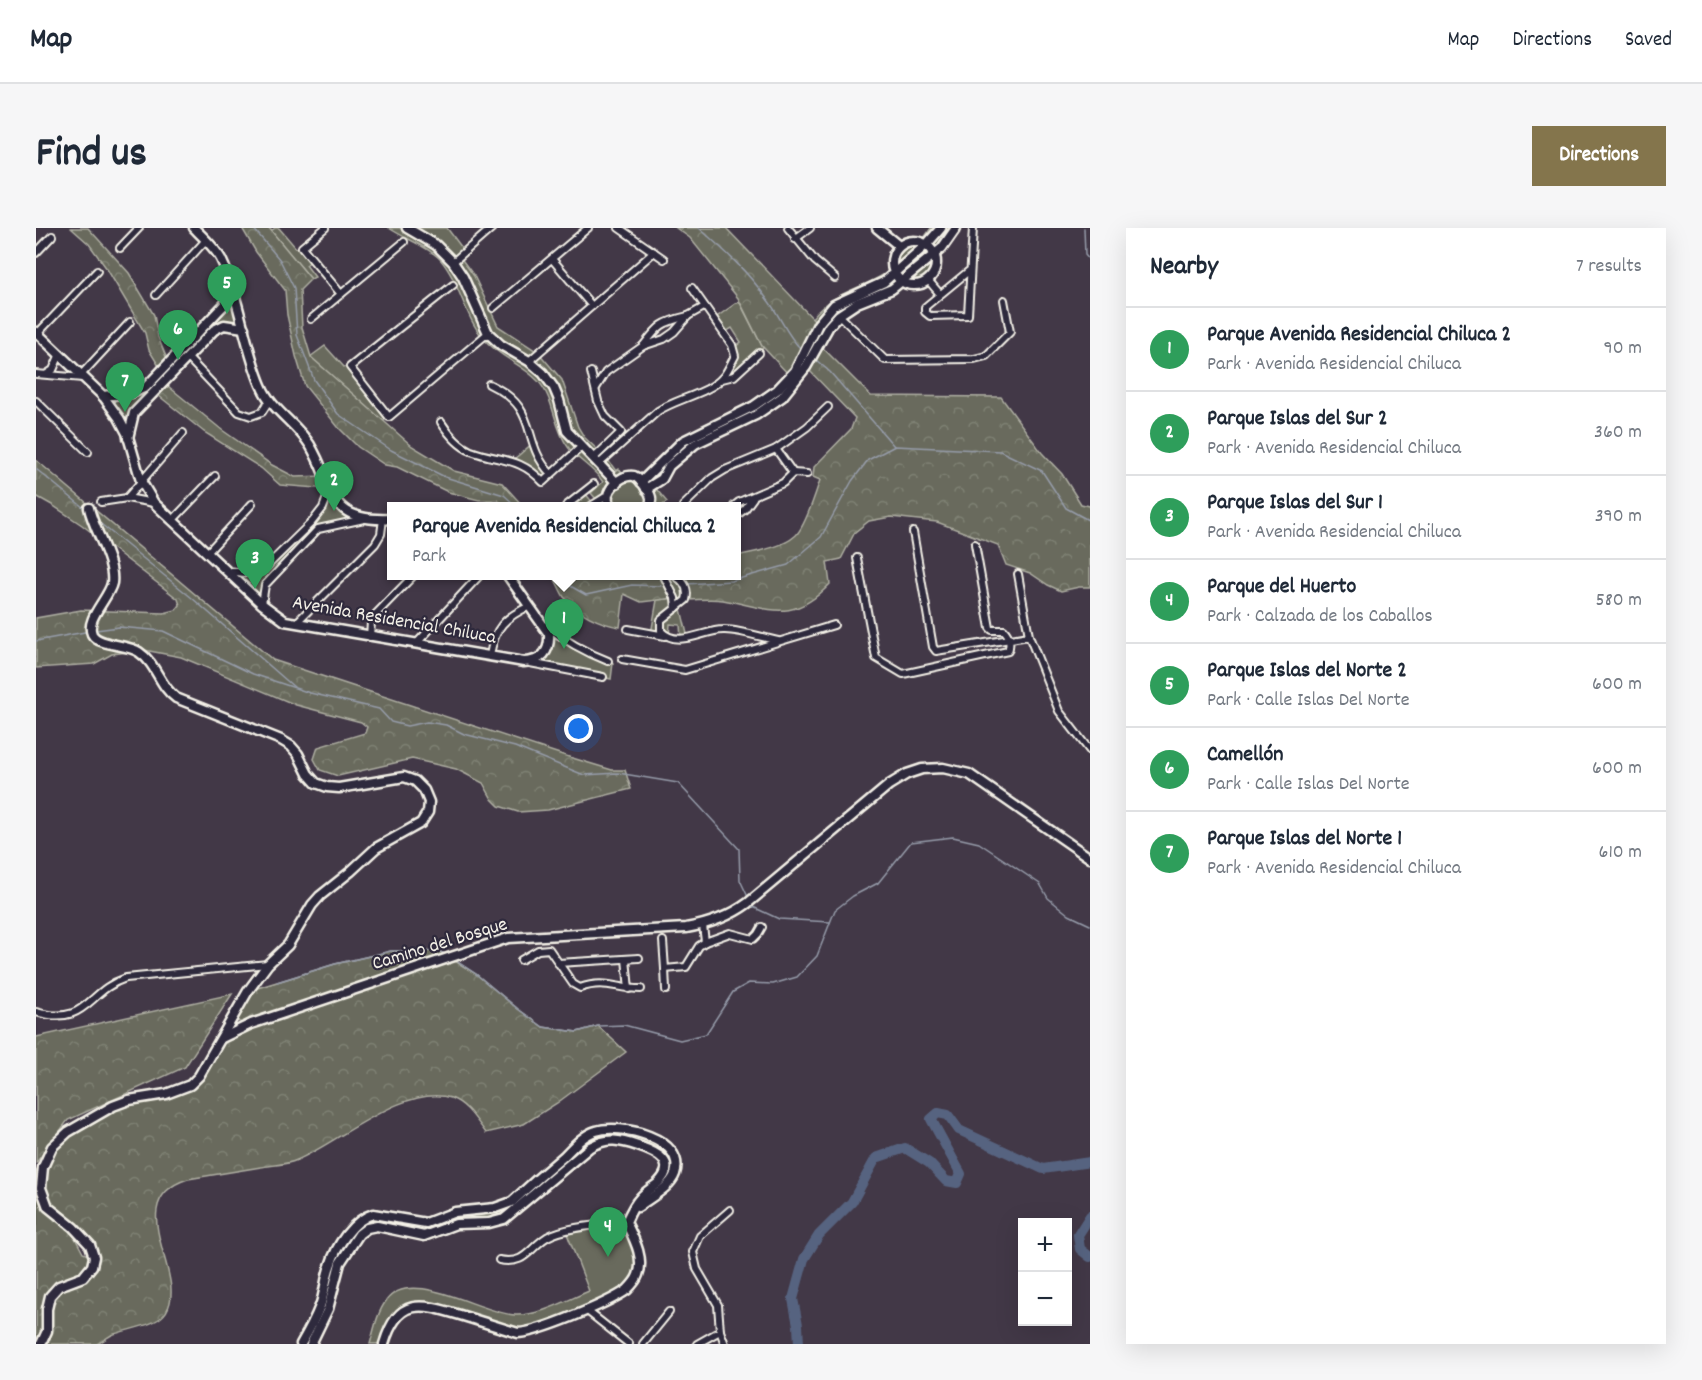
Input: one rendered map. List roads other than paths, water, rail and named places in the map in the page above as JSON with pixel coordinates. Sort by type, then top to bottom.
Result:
[{"type":"street","points":[[120,248],[139,228]]},
{"type":"street","points":[[194,228],[220,257],[233,290],[261,385],[269,400],[305,438],[324,474],[329,492],[338,504],[351,514],[365,518],[387,519],[375,544],[296,623]]},
{"type":"street","points":[[326,228],[302,248],[341,294]]},
{"type":"street","points":[[407,228],[436,245],[453,262],[463,277],[488,333],[501,345],[528,360],[543,373],[554,388],[567,431],[617,483]]},
{"type":"street","points":[[453,262],[492,228]]},
{"type":"street","points":[[493,308],[588,228]]},
{"type":"street","points":[[619,228],[664,259]]},
{"type":"street","points":[[788,228],[815,261],[835,278]]},
{"type":"street","points":[[795,239],[810,228]]},
{"type":"street","points":[[877,228],[887,231],[899,246]]},
{"type":"street","points":[[609,502],[607,496],[609,490],[626,476],[646,483],[662,479],[666,463],[674,448],[692,434],[754,406],[777,390],[795,371],[823,317],[834,305],[898,278],[940,228]]},
{"type":"street","points":[[666,463],[695,444],[756,415],[782,396],[806,367],[831,324],[839,315],[857,303],[877,296],[898,278],[935,254],[947,243],[956,228]]},
{"type":"street","points":[[970,270],[925,307],[925,312],[930,316],[968,315],[973,228]]},
{"type":"street","points":[[36,253],[52,236]]},
{"type":"street","points":[[918,240],[927,244],[935,254],[937,266],[933,276],[912,285],[898,278],[891,265],[893,255],[899,246],[908,241],[918,240]]},
{"type":"street","points":[[156,295],[205,241]]},
{"type":"street","points":[[311,319],[404,242]]},
{"type":"street","points":[[528,360],[654,252]]},
{"type":"street","points":[[552,259],[592,306]]},
{"type":"street","points":[[37,333],[97,271]]},
{"type":"street","points":[[928,280],[940,294]]},
{"type":"street","points":[[453,285],[350,367],[389,417],[488,333]]},
{"type":"street","points":[[692,288],[733,347],[735,356],[722,379]]},
{"type":"street","points":[[103,396],[132,393],[146,387],[224,305],[233,290]]},
{"type":"street","points":[[839,315],[885,360],[974,359],[986,356],[1010,332],[1004,300]]},
{"type":"street","points":[[643,346],[656,329],[667,321],[688,316],[704,307]]},
{"type":"street","points":[[596,388],[606,372],[643,346],[664,339],[674,332],[688,316]]},
{"type":"street","points":[[823,317],[831,324]]},
{"type":"street","points":[[36,374],[83,376],[130,322]]},
{"type":"street","points":[[128,438],[134,413],[214,330],[224,325],[244,328]]},
{"type":"street","name":"Avenida Residencial Chiluca","points":[[37,333],[103,396],[119,418],[128,438],[141,481],[154,503],[262,604],[285,621],[416,645],[554,666],[603,677]]},
{"type":"street","points":[[597,461],[668,405],[708,388],[722,379],[734,376],[759,353]]},
{"type":"street","points":[[46,375],[53,370],[60,354]]},
{"type":"street","points":[[187,357],[239,412],[251,416],[262,412],[269,400]]},
{"type":"street","points":[[591,372],[598,401],[605,416],[621,430],[639,430]]},
{"type":"street","points":[[489,384],[503,390],[519,404],[528,421],[534,446],[543,465],[552,474]]},
{"type":"street","points":[[36,401],[88,452]]},
{"type":"street","points":[[688,502],[702,486],[718,474],[776,449],[807,427],[828,407]]},
{"type":"street","points":[[441,422],[450,434],[470,450],[507,459],[534,472],[543,482],[581,447]]},
{"type":"street","points":[[597,461],[621,430]]},
{"type":"street","points":[[127,498],[183,433]]},
{"type":"street","points":[[776,449],[793,473]]},
{"type":"street","points":[[534,472],[543,465]]},
{"type":"street","points":[[739,502],[783,483],[793,473],[807,474]]},
{"type":"street","points":[[172,521],[215,476]]},
{"type":"street","points":[[646,483],[652,502]]},
{"type":"street","points":[[572,502],[594,484]]},
{"type":"street","points":[[228,571],[244,573],[265,568],[312,522],[323,508],[329,492]]},
{"type":"street","points":[[584,492],[590,502]]},
{"type":"street","points":[[597,502],[607,496]]},
{"type":"street","points":[[741,512],[754,497]]},
{"type":"street","points":[[100,502],[127,498],[154,503]]},
{"type":"street","points":[[207,553],[252,504]]},
{"type":"street","points":[[41,1344],[47,1331],[47,1309],[50,1296],[59,1286],[83,1277],[92,1266],[94,1257],[90,1245],[73,1227],[48,1207],[41,1188],[43,1167],[52,1147],[68,1132],[113,1106],[129,1100],[166,1094],[190,1085],[199,1076],[248,991],[268,964],[288,945],[312,905],[376,848],[421,823],[428,812],[429,802],[424,790],[415,781],[404,777],[339,788],[316,783],[291,746],[176,698],[163,686],[146,657],[127,646],[98,639],[92,634],[91,626],[108,593],[112,573],[89,508]]},
{"type":"street","points":[[262,604],[265,585],[318,529],[365,518]]},
{"type":"street","points":[[913,532],[933,647],[936,651],[1029,636]]},
{"type":"street","points":[[858,558],[876,658],[903,674],[1008,651],[1010,640],[1004,630],[990,628],[975,544]]},
{"type":"street","points":[[1018,574],[1029,636],[1059,711],[1090,751]]},
{"type":"street","points":[[370,637],[371,622],[375,615],[409,580]]},
{"type":"street","points":[[416,645],[475,580]]},
{"type":"street","points":[[511,580],[549,633],[550,645],[545,655],[535,661],[524,662]]},
{"type":"street","points":[[666,580],[675,598],[676,608]]},
{"type":"street","points":[[666,636],[661,631],[661,620],[686,600],[684,583],[680,580]]},
{"type":"street","points":[[490,656],[492,640],[501,625],[514,613],[530,606]]},
{"type":"street","points":[[544,624],[562,639],[609,661]]},
{"type":"street","points":[[622,659],[685,670],[834,625]]},
{"type":"street","points":[[628,629],[685,639],[724,630],[779,641]]},
{"type":"street","name":"Camino del Bosque","points":[[222,1038],[251,1024],[508,938],[686,928],[703,925],[734,913],[889,785],[907,774],[922,769],[943,768],[969,774],[1090,858]]},
{"type":"street","points":[[703,925],[705,942]]},
{"type":"street","points":[[665,969],[686,967],[699,946],[705,942],[730,933],[753,939],[762,927]]},
{"type":"street","points":[[548,935],[549,949],[573,984],[580,988],[597,983],[641,989]]},
{"type":"street","points":[[537,936],[538,950]]},
{"type":"street","points":[[663,941],[666,990]]},
{"type":"street","points":[[521,960],[538,950],[549,949]]},
{"type":"street","points":[[558,963],[639,958]]},
{"type":"street","points":[[626,959],[628,989]]},
{"type":"street","points":[[36,1012],[53,1017],[71,1015],[114,982],[126,978],[268,964]]},
{"type":"street","points":[[231,1020],[251,1024]]},
{"type":"street","points":[[301,1344],[321,1304],[330,1263],[334,1255],[358,1221],[366,1216],[373,1214],[426,1224],[455,1212],[504,1206],[512,1202],[585,1136],[593,1132],[615,1128],[626,1129],[657,1139],[666,1145],[675,1158],[676,1173],[672,1181],[630,1212]]},
{"type":"street","points":[[311,1344],[328,1309],[340,1263],[359,1234],[367,1228],[377,1226],[424,1236],[456,1224],[489,1223],[504,1219],[590,1147],[598,1143],[615,1139],[655,1152],[664,1158],[667,1166],[660,1181],[640,1198],[626,1222],[638,1250],[640,1264],[638,1275],[625,1291],[538,1330],[518,1333],[433,1307],[413,1307],[404,1310],[395,1318],[389,1327],[384,1344]]},
{"type":"street","points":[[725,1344],[720,1331],[718,1305],[698,1269],[693,1252],[700,1236],[730,1210]]},
{"type":"street","points":[[499,1260],[516,1261],[527,1255],[546,1238],[564,1231],[626,1222]]},
{"type":"street","points":[[586,1310],[629,1344]]},
{"type":"street","points":[[643,1344],[669,1312]]},
{"type":"street","points":[[698,1344],[720,1331]]},
{"type":"waterway","points":[[253,228],[280,260],[294,288],[297,335],[314,380],[338,414],[391,450],[445,477],[504,495],[512,502]]},
{"type":"waterway","points":[[699,228],[752,280],[772,305],[791,338],[801,349]]},
{"type":"waterway","points":[[1084,228],[1085,255],[1090,261]]},
{"type":"waterway","points":[[815,359],[830,372],[894,446]]},
{"type":"waterway","points":[[741,578],[788,565],[821,537],[852,481],[868,460],[895,446],[1000,451],[1042,471],[1066,508],[1090,521]]},
{"type":"waterway","points":[[36,469],[84,508]]},
{"type":"waterway","points":[[96,520],[192,598],[294,687]]},
{"type":"waterway","points":[[565,580],[567,584],[586,595],[632,585],[661,586]]},
{"type":"waterway","points":[[687,584],[735,580]]},
{"type":"waterway","points":[[96,630],[119,627],[163,631],[253,674],[310,693],[379,709],[391,722],[407,726],[427,722],[446,725],[464,734],[515,747],[584,775],[618,773],[678,783],[739,849],[740,880],[748,897]]},
{"type":"waterway","points":[[36,641],[85,632]]},
{"type":"waterway","points":[[458,962],[543,1027],[577,1032],[598,1026],[624,1025],[680,1040],[706,1034],[733,992],[749,983],[773,984],[797,977],[817,956],[835,910],[853,896],[878,883],[911,842],[953,837],[979,843],[1040,884],[1048,898],[1069,915],[1090,925]]},
{"type":"waterway","points":[[753,907],[779,919],[830,922]]},
{"type":"waterway","points":[[277,982],[335,964],[391,951],[439,951],[445,954]]},
{"type":"waterway","points":[[799,1344],[793,1299],[804,1259],[819,1235],[852,1202],[876,1158],[905,1148],[929,1163],[946,1181],[957,1183],[961,1174],[931,1119],[938,1113],[948,1115],[959,1130],[1043,1169],[1090,1162]]},
{"type":"waterway","points":[[1090,1216],[1078,1235],[1080,1249],[1090,1257]]},
{"type":"place","name":"Parque Islas del Norte 2","points":[[227,314]]},
{"type":"place","name":"Camellón","points":[[178,360]]},
{"type":"place","name":"Parque Islas del Norte 1","points":[[125,412]]},
{"type":"place","name":"Parque Islas del Sur 2","points":[[334,511]]},
{"type":"place","name":"Parque Islas del Sur 1","points":[[255,589]]},
{"type":"place","name":"Parque Avenida Residencial Chiluca 2","points":[[564,649]]},
{"type":"place","name":"Parque del Huerto","points":[[608,1257]]}]
